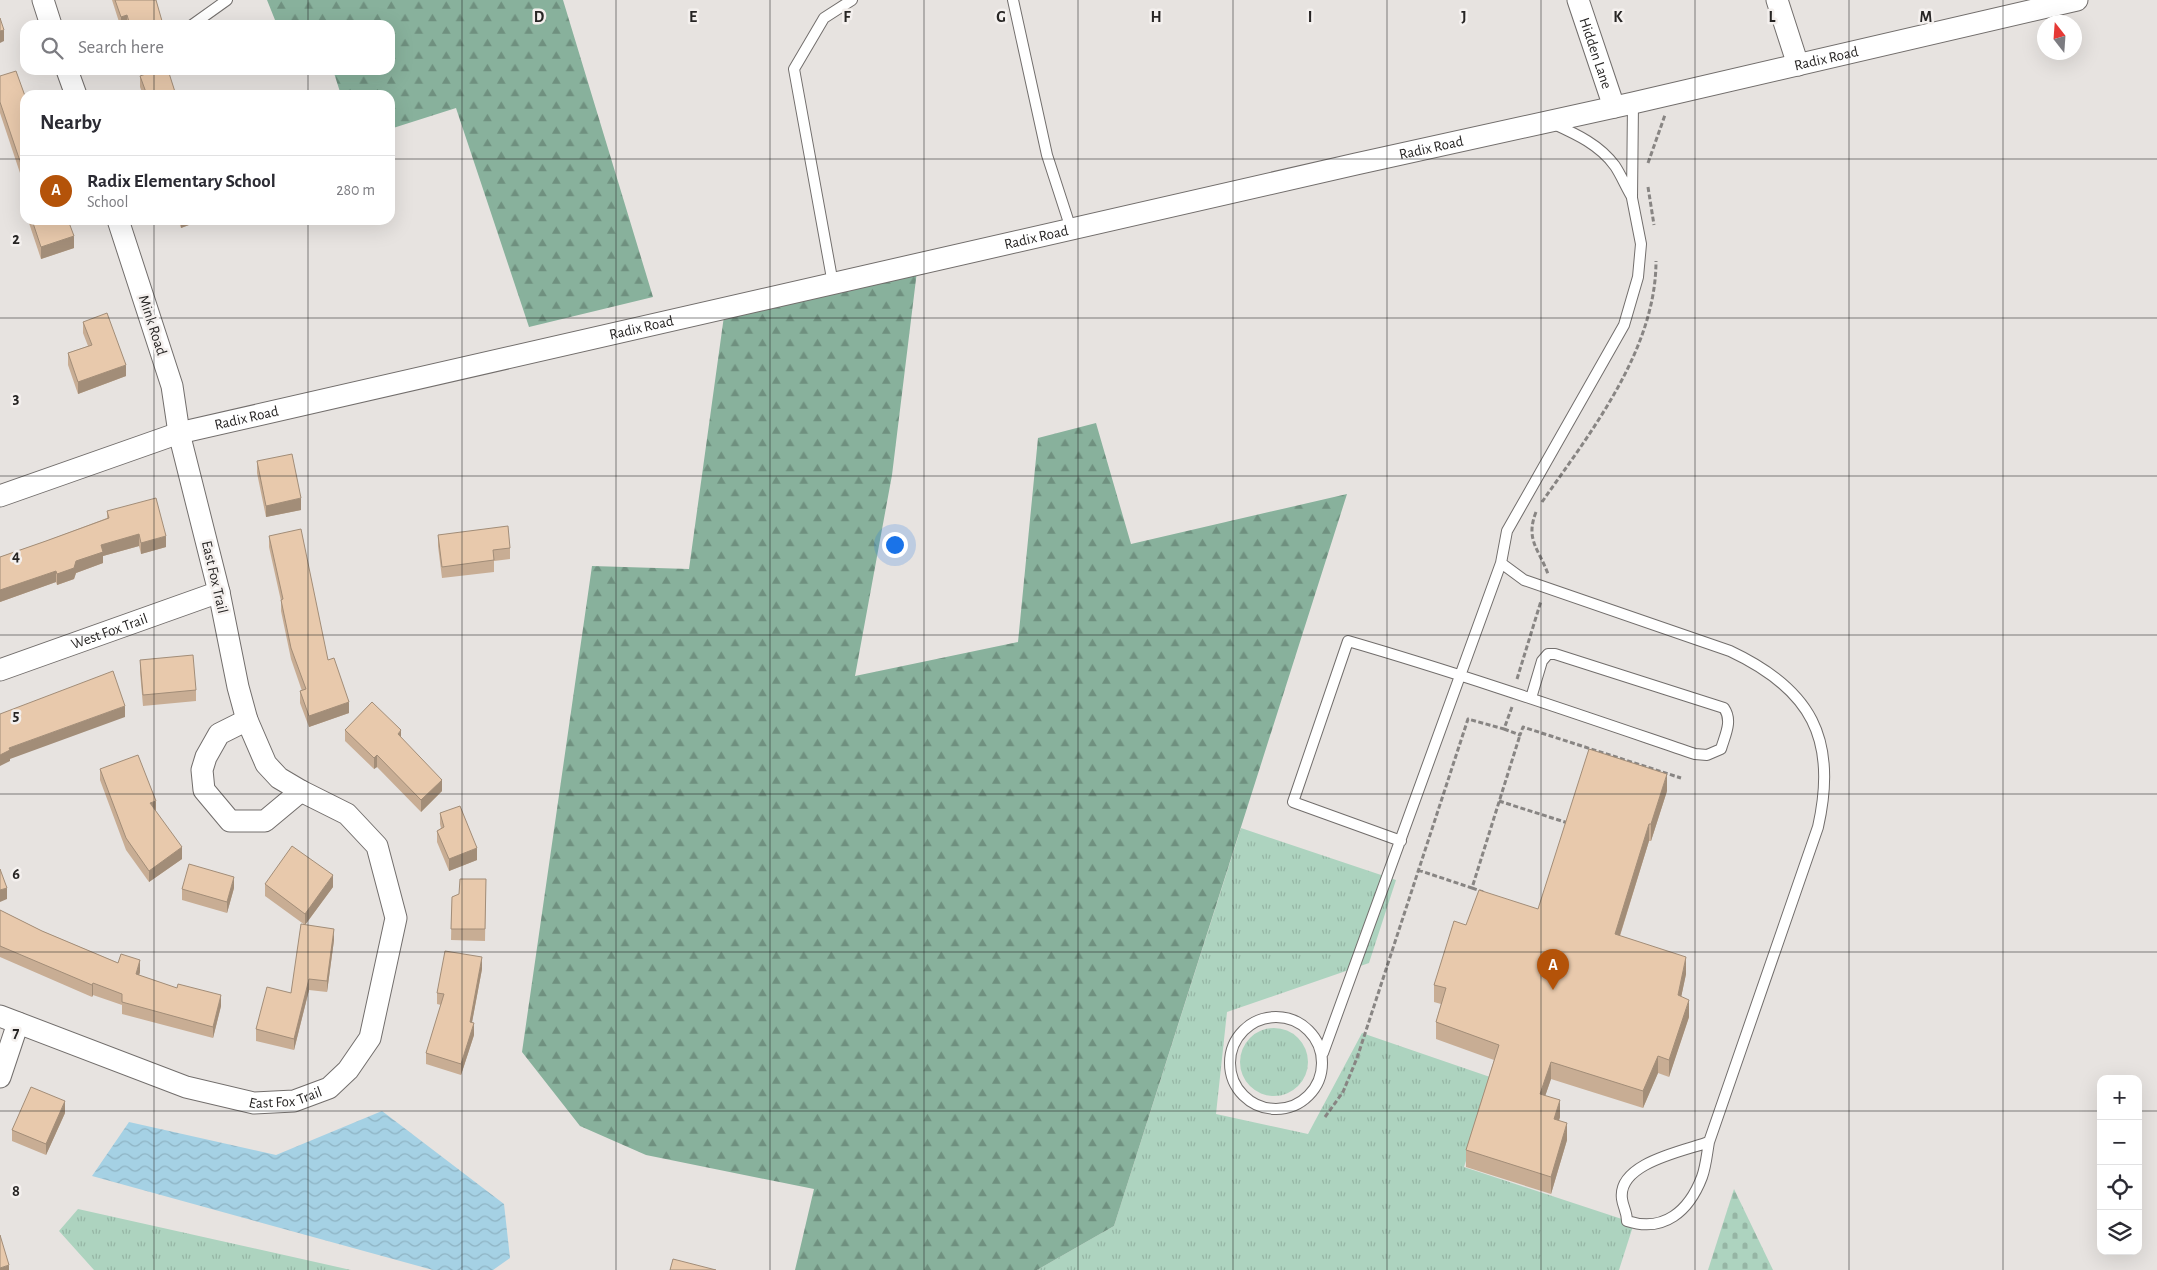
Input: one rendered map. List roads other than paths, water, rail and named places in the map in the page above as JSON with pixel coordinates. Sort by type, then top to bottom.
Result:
[{"type":"street","points":[[43,0],[49,20]]},
{"type":"street","name":"Hidden Lane","points":[[1578,0],[1623,105]]},
{"type":"street","points":[[1777,0],[1798,65]]},
{"type":"street","name":"Radix Road","points":[[0,496],[179,433],[2077,0]]},
{"type":"street","points":[[71,75],[75,90]]},
{"type":"street","name":"Mink Road","points":[[120,225],[167,371],[179,433]]},
{"type":"street","name":"East Fox Trail","points":[[9,1019],[186,1087],[254,1103],[294,1101],[329,1088],[348,1070],[370,1038],[396,918],[377,846],[347,814],[279,778],[266,764],[247,720],[238,687],[220,592],[179,433]]},
{"type":"street","name":"West Fox Trail","points":[[0,670],[220,592]]},
{"type":"street","points":[[247,720],[219,734],[204,764],[204,790],[230,821],[265,821],[301,791]]},
{"type":"street","points":[[0,1077],[9,1019]]},
{"type":"lane","points":[[199,20],[227,0]]},
{"type":"lane","points":[[833,284],[794,69],[824,18],[852,0]]},
{"type":"lane","points":[[1013,0],[1047,155],[1071,230]]},
{"type":"lane","points":[[1323,1053],[1308,1028],[1284,1016],[1257,1019],[1237,1036],[1228,1062],[1235,1088],[1255,1106],[1282,1110],[1306,1100],[1322,1077],[1323,1053],[1501,563],[1507,531],[1521,503],[1624,325],[1638,277],[1641,244],[1632,198],[1623,105]]},
{"type":"lane","points":[[1548,121],[1592,144],[1603,153],[1615,166],[1632,198]]},
{"type":"lane","points":[[1501,563],[1524,580],[1730,651],[1757,663],[1792,691],[1807,710],[1817,730],[1823,752],[1825,774],[1824,798],[1818,827],[1709,1142],[1702,1176],[1682,1208],[1667,1221],[1649,1226],[1627,1221],[1626,1208],[1622,1199],[1626,1181],[1637,1170],[1656,1159],[1709,1142]]},
{"type":"lane","points":[[1401,840],[1293,802],[1348,641],[1461,674],[1531,698],[1695,754],[1707,755],[1721,749],[1729,722],[1729,714],[1724,708],[1555,654],[1548,654],[1542,661],[1531,698]]},
{"type":"water","points":[[382,1111],[504,1204],[510,1258],[493,1270],[433,1270],[92,1176],[129,1122],[276,1155]]},
{"type":"place","name":"Radix Elementary School","points":[[1553,990]]}]
